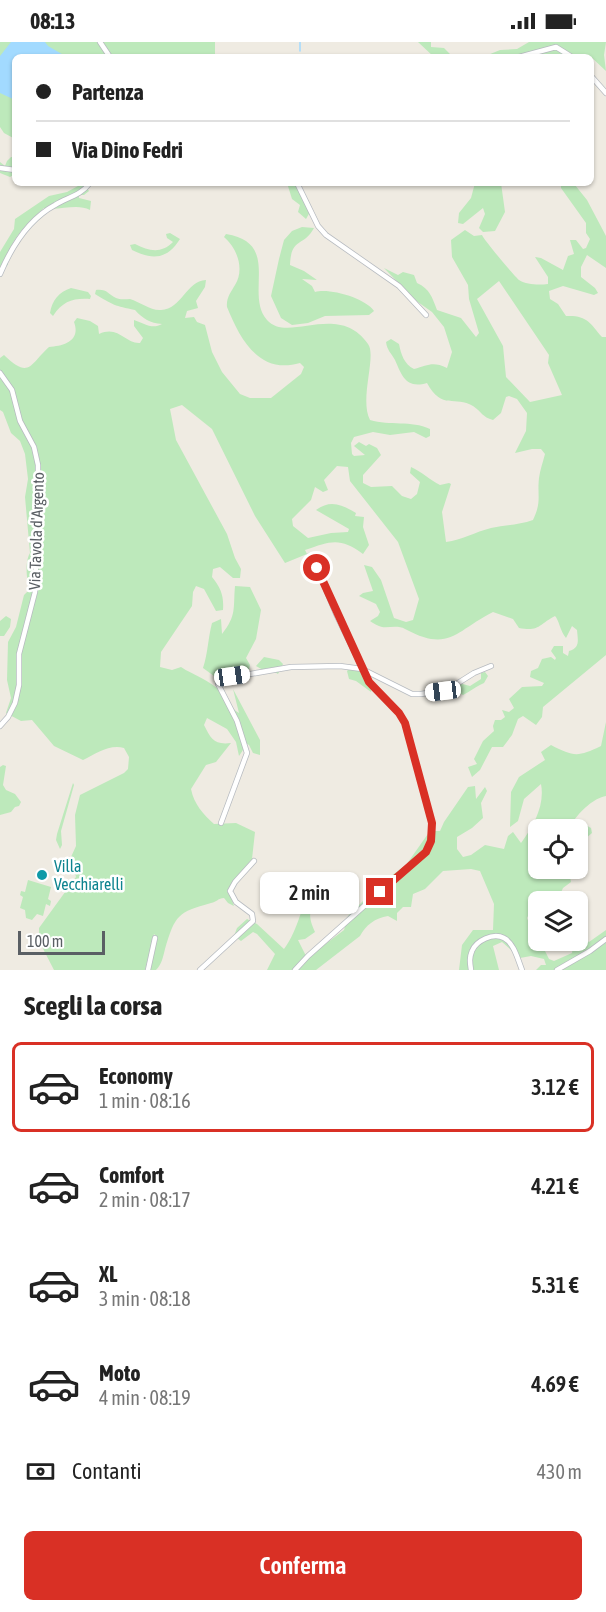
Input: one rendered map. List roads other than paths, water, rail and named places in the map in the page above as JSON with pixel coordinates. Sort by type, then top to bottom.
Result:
[{"type":"street","points":[[530,54],[556,47],[568,54]]},
{"type":"street","points":[[594,79],[606,93]]},
{"type":"street","points":[[0,274],[25,231],[54,205],[83,191],[87,186]]},
{"type":"street","points":[[298,186],[318,226],[326,236],[399,286],[426,315]]},
{"type":"street","name":"Via Tavola d'Argento","points":[[0,373],[12,390],[20,421],[34,447],[38,465],[38,506],[35,592],[19,654],[19,685],[15,703],[0,726]]},
{"type":"street","points":[[295,970],[426,852],[431,841],[432,823],[405,723],[399,713],[369,682],[317,568],[309,556]]},
{"type":"street","points":[[221,823],[247,753],[237,722],[218,684],[221,679],[291,667],[322,665],[362,669],[412,694],[421,694],[447,690],[474,673],[491,666]]},
{"type":"street","points":[[200,970],[253,921],[252,914],[236,902],[230,891],[254,861]]},
{"type":"street","points":[[471,970],[471,953],[475,946],[490,936],[502,937],[510,943],[522,970]]},
{"type":"street","points":[[148,970],[155,938]]},
{"type":"street","points":[[557,970],[606,939]]},
{"type":"water","points":[[11,42],[45,42],[62,54],[12,54],[12,99],[0,93],[0,56]]},
{"type":"waterway","points":[[300,42],[300,51]]},
{"type":"place","name":"Villa Vecchiarelli","points":[[42,875]]}]
